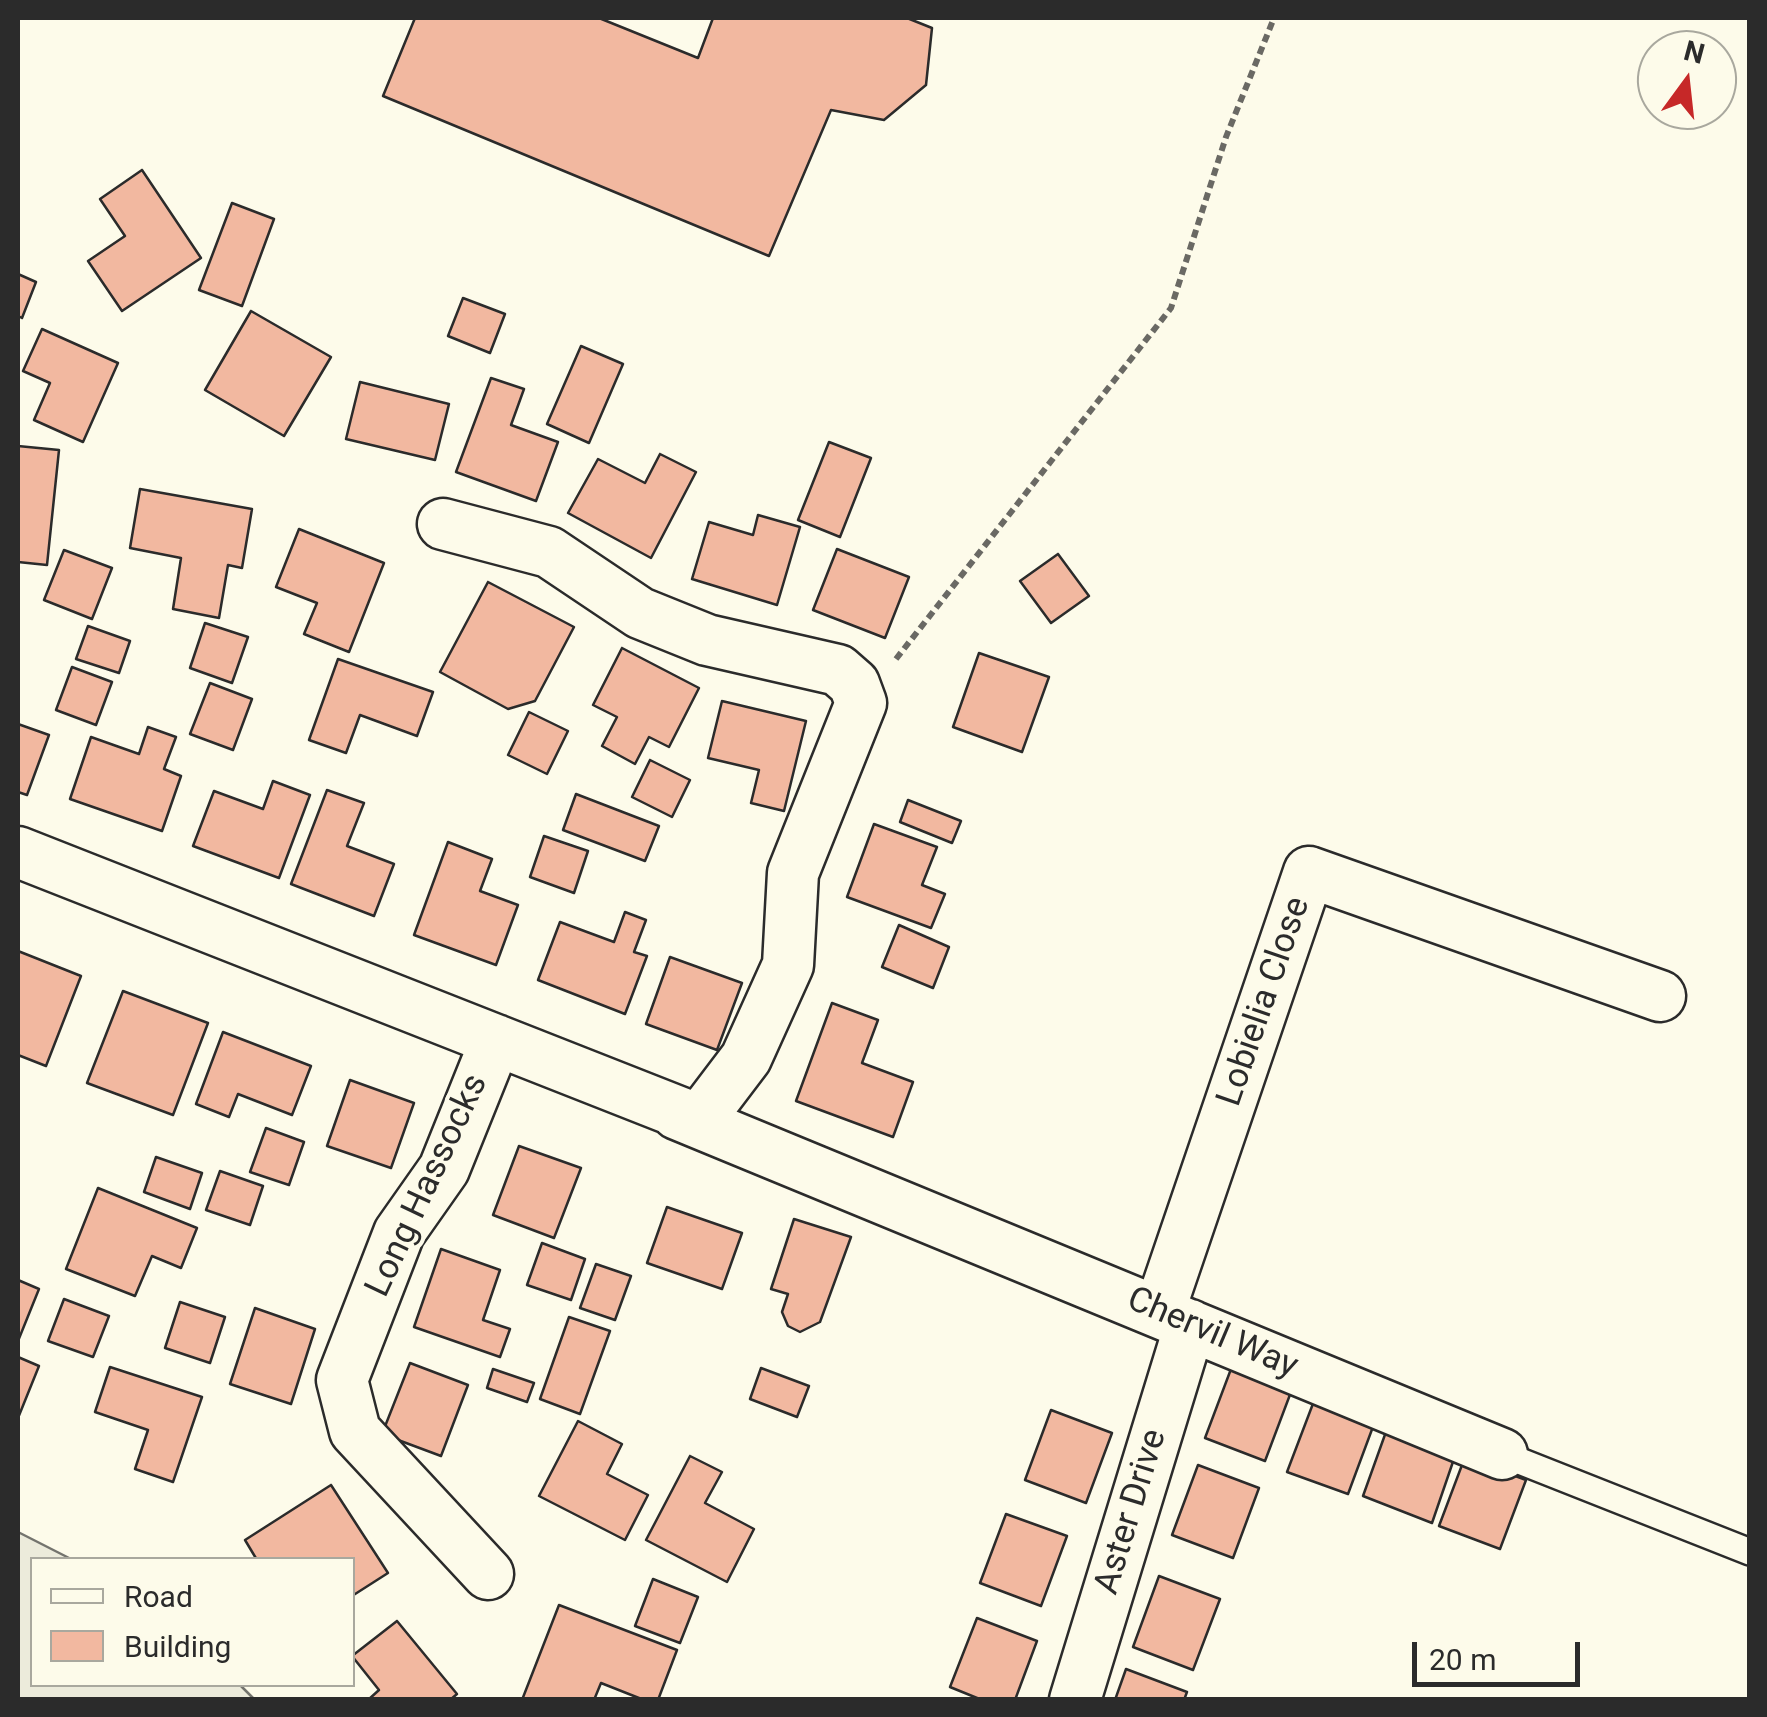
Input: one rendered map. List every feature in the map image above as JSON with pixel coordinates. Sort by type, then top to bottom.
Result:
[{"type":"street","points":[[443,524],[548,552],[640,613],[707,640],[838,670],[854,684],[861,703],[793,873],[788,966],[746,1058],[699,1120],[676,1114]]},
{"type":"street","name":"Long Hassocks","points":[[18,852],[676,1114]]},
{"type":"street","name":"Lobielia Close","points":[[1174,1318],[1310,872],[1660,996]]},
{"type":"street","name":"Long Hassocks","points":[[488,1574],[355,1432],[342,1380],[399,1233],[444,1170],[496,1040]]},
{"type":"street","name":"Chervil Way","points":[[676,1114],[1502,1454]]},
{"type":"street","name":"Aster Drive","points":[[1075,1700],[1174,1318]]},
{"type":"lane","name":"Chervil Way","points":[[1502,1454],[1750,1552]]},
{"type":"path","points":[[861,703],[1171,308],[1226,138],[1274,18]]},
{"type":"shaded area","points":[[18,1532],[67,1557],[30,1557],[30,1687],[242,1687],[254,1699],[18,1699]]},
{"type":"building","points":[[415,18],[599,18],[698,58],[713,18],[907,18],[932,28],[926,85],[884,120],[831,110],[769,256],[383,96]]},
{"type":"building","points":[[142,170],[201,258],[122,311],[88,261],[125,236],[100,199]]},
{"type":"building","points":[[232,203],[274,219],[242,306],[199,290]]},
{"type":"building","points":[[18,274],[36,282],[22,318],[18,316]]},
{"type":"building","points":[[463,298],[505,314],[490,353],[448,336]]},
{"type":"building","points":[[251,311],[331,357],[284,436],[205,390]]},
{"type":"building","points":[[42,329],[118,363],[83,442],[34,420],[50,383],[23,371]]},
{"type":"building","points":[[581,346],[623,364],[589,443],[547,424]]},
{"type":"building","points":[[491,378],[524,389],[511,425],[558,442],[536,501],[456,472]]},
{"type":"building","points":[[360,382],[449,404],[435,460],[346,439]]},
{"type":"building","points":[[829,442],[871,458],[840,537],[798,520]]},
{"type":"building","points":[[18,446],[59,450],[47,565],[18,562]]},
{"type":"building","points":[[660,454],[696,472],[651,558],[568,513],[598,459],[645,483]]},
{"type":"building","points":[[140,489],[252,509],[242,568],[228,565],[219,618],[173,609],[181,558],[130,548]]},
{"type":"building","points":[[758,515],[800,527],[777,605],[692,579],[709,522],[753,535]]},
{"type":"building","points":[[299,529],[384,563],[349,652],[304,634],[317,603],[276,587]]},
{"type":"building","points":[[837,549],[909,577],[885,638],[813,610]]},
{"type":"building","points":[[64,550],[112,568],[92,619],[44,600]]},
{"type":"building","points":[[1058,554],[1089,596],[1051,623],[1020,581]]},
{"type":"building","points":[[488,582],[574,627],[535,701],[508,709],[440,672]]},
{"type":"building","points":[[205,623],[248,637],[232,683],[190,668]]},
{"type":"building","points":[[88,626],[130,641],[119,673],[76,659]]},
{"type":"building","points":[[622,648],[699,688],[669,747],[649,737],[635,764],[602,746],[617,717],[593,705]]},
{"type":"building","points":[[979,653],[1049,677],[1022,752],[953,727]]},
{"type":"building","points":[[338,659],[433,692],[417,736],[360,715],[346,753],[309,740]]},
{"type":"building","points":[[72,667],[112,682],[96,725],[56,710]]},
{"type":"building","points":[[210,683],[252,699],[233,750],[190,734]]},
{"type":"building","points":[[722,701],[806,721],[784,811],[751,803],[759,770],[708,758]]},
{"type":"building","points":[[529,712],[568,731],[547,774],[508,755]]},
{"type":"building","points":[[18,724],[49,735],[27,795],[18,792]]},
{"type":"building","points":[[148,727],[176,737],[164,769],[181,776],[162,831],[70,799],[91,737],[139,754]]},
{"type":"building","points":[[650,760],[690,780],[672,817],[632,797]]},
{"type":"building","points":[[273,781],[310,795],[279,878],[193,846],[214,791],[263,809]]},
{"type":"building","points":[[327,790],[364,803],[347,846],[394,864],[374,916],[291,884]]},
{"type":"building","points":[[576,794],[659,826],[645,861],[563,830]]},
{"type":"building","points":[[908,800],[961,821],[952,843],[900,822]]},
{"type":"building","points":[[874,824],[937,847],[922,885],[945,894],[931,928],[847,897]]},
{"type":"building","points":[[544,836],[588,851],[574,893],[530,877]]},
{"type":"building","points":[[448,842],[492,859],[480,891],[518,905],[496,965],[414,935]]},
{"type":"building","points":[[625,912],[646,920],[634,952],[647,956],[625,1014],[538,980],[560,922],[614,942]]},
{"type":"building","points":[[899,925],[949,947],[933,988],[882,967]]},
{"type":"building","points":[[18,951],[81,976],[46,1066],[18,1055]]},
{"type":"building","points":[[670,957],[742,983],[717,1050],[646,1024]]},
{"type":"building","points":[[123,991],[208,1023],[173,1115],[87,1083]]},
{"type":"building","points":[[832,1003],[878,1020],[862,1063],[913,1082],[893,1137],[796,1101]]},
{"type":"building","points":[[223,1032],[311,1066],[292,1115],[238,1094],[229,1117],[196,1104]]},
{"type":"building","points":[[350,1080],[414,1103],[391,1168],[327,1146]]},
{"type":"building","points":[[266,1128],[304,1142],[289,1185],[250,1172]]},
{"type":"building","points":[[519,1146],[581,1168],[554,1238],[493,1215]]},
{"type":"building","points":[[156,1157],[202,1173],[190,1209],[144,1192]]},
{"type":"building","points":[[220,1171],[263,1186],[250,1225],[206,1210]]},
{"type":"building","points":[[98,1188],[197,1228],[181,1268],[152,1256],[135,1296],[66,1269]]},
{"type":"building","points":[[667,1207],[742,1233],[722,1289],[647,1263]]},
{"type":"building","points":[[794,1219],[851,1237],[820,1322],[800,1332],[788,1326],[782,1312],[788,1294],[771,1289]]},
{"type":"building","points":[[542,1243],[585,1259],[571,1300],[527,1285]]},
{"type":"building","points":[[441,1249],[500,1270],[483,1320],[510,1329],[500,1357],[414,1327]]},
{"type":"building","points":[[596,1264],[631,1276],[615,1320],[580,1308]]},
{"type":"building","points":[[18,1280],[39,1289],[18,1341]]},
{"type":"building","points":[[64,1299],[109,1316],[93,1357],[48,1341]]},
{"type":"building","points":[[180,1302],[225,1317],[210,1363],[165,1348]]},
{"type":"building","points":[[255,1308],[315,1329],[291,1404],[230,1384]]},
{"type":"building","points":[[569,1317],[610,1331],[580,1414],[540,1399]]},
{"type":"building","points":[[18,1357],[39,1366],[18,1418]]},
{"type":"building","points":[[410,1363],[468,1385],[441,1456],[382,1434]]},
{"type":"building","points":[[110,1367],[202,1397],[173,1482],[135,1469],[148,1430],[95,1412]]},
{"type":"building","points":[[761,1368],[809,1386],[797,1417],[750,1399]]},
{"type":"building","points":[[493,1369],[534,1383],[527,1402],[487,1388]]},
{"type":"building","points":[[1231,1369],[1291,1392],[1265,1461],[1205,1438]]},
{"type":"building","points":[[1314,1401],[1374,1424],[1348,1494],[1287,1472]]},
{"type":"building","points":[[1051,1410],[1112,1433],[1086,1503],[1025,1480]]},
{"type":"building","points":[[578,1421],[622,1444],[607,1474],[648,1495],[625,1540],[539,1496]]},
{"type":"building","points":[[1387,1429],[1456,1453],[1432,1523],[1363,1496]]},
{"type":"building","points":[[690,1456],[722,1472],[705,1503],[754,1529],[727,1582],[646,1540]]},
{"type":"building","points":[[1465,1457],[1526,1480],[1500,1549],[1439,1526]]},
{"type":"building","points":[[1198,1465],[1259,1488],[1233,1558],[1172,1535]]},
{"type":"building","points":[[331,1485],[388,1573],[355,1594],[355,1557],[255,1557],[245,1540]]},
{"type":"building","points":[[1006,1514],[1067,1536],[1041,1606],[980,1583]]},
{"type":"building","points":[[1159,1576],[1220,1599],[1193,1670],[1133,1647]]},
{"type":"building","points":[[653,1579],[698,1597],[680,1643],[635,1626]]},
{"type":"building","points":[[559,1605],[677,1650],[658,1700],[644,1700],[601,1683],[594,1700],[522,1700]]},
{"type":"building","points":[[977,1618],[1037,1641],[1015,1700],[982,1700],[950,1687]]},
{"type":"building","points":[[397,1621],[457,1694],[450,1700],[368,1700],[379,1690],[355,1660],[355,1654]]},
{"type":"building","points":[[1126,1669],[1187,1692],[1184,1700],[1115,1700]]}]
